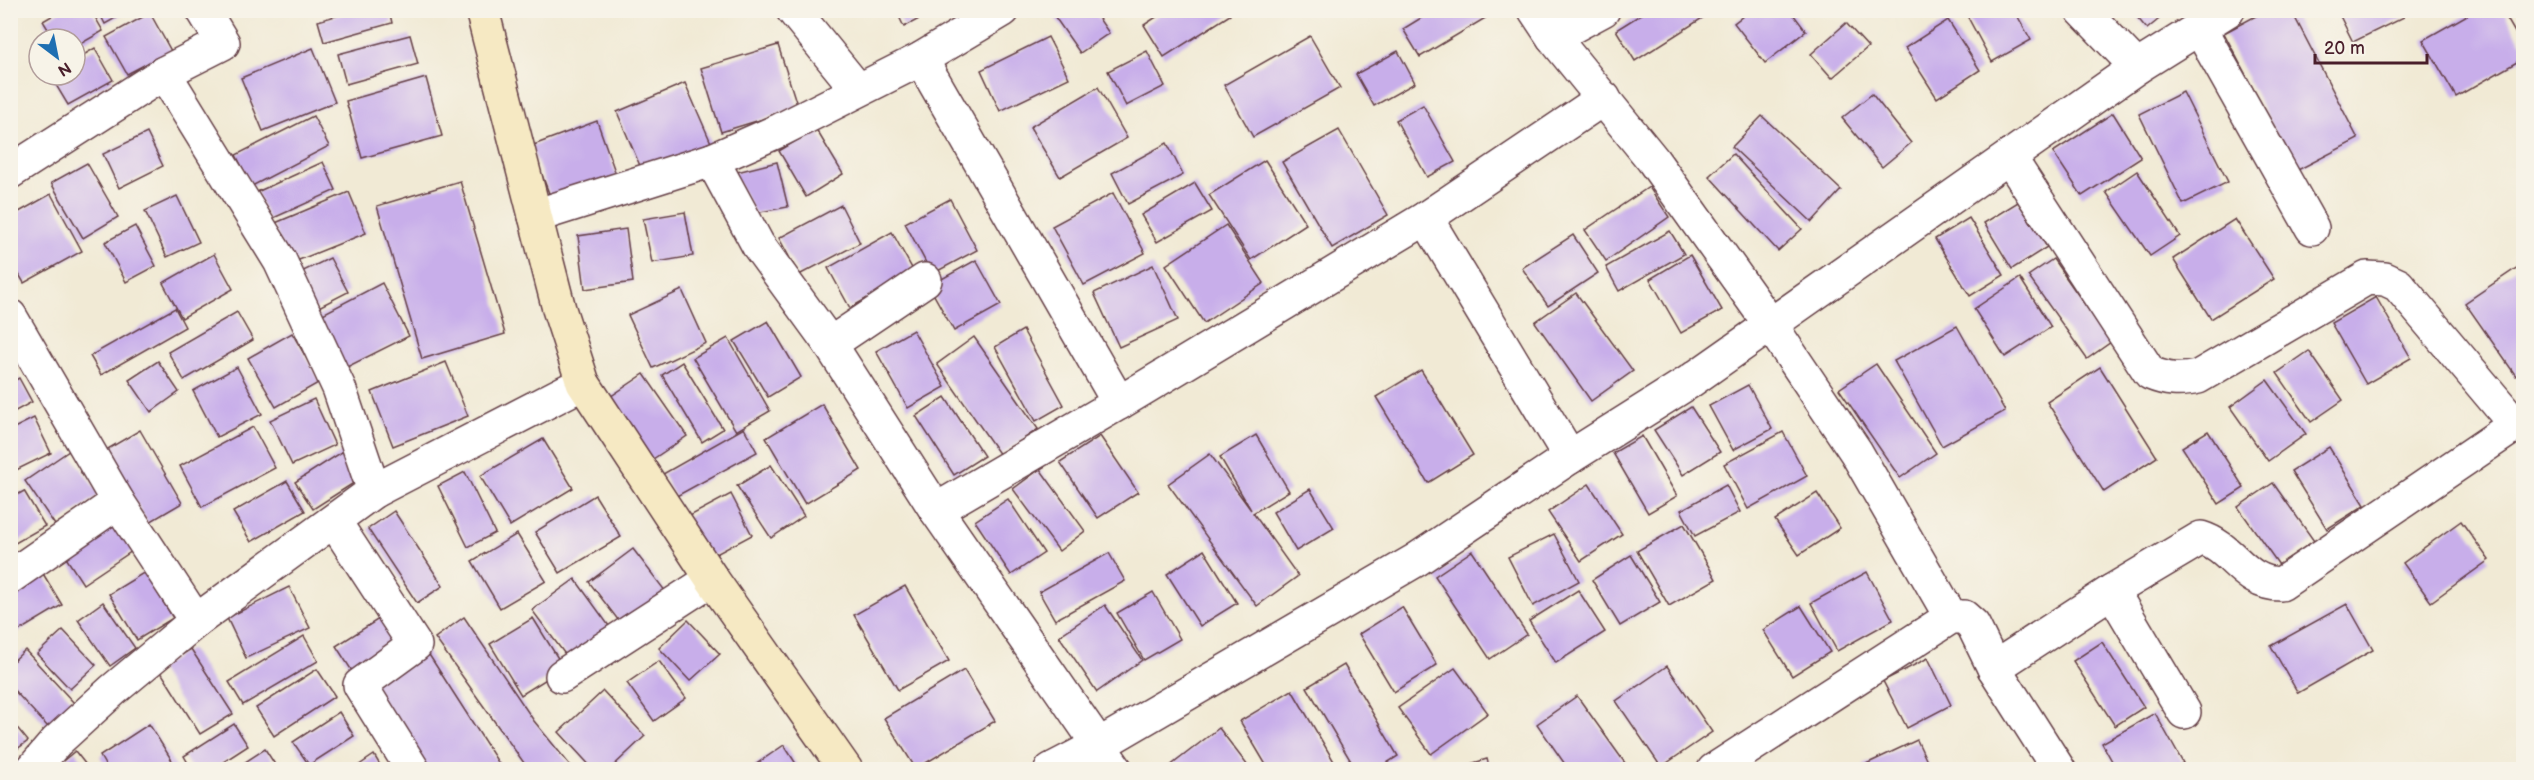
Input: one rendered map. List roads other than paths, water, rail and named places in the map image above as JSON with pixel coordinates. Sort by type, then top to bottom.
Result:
[{"type":"street","points":[[10,172],[164,73],[223,43],[203,10]]},
{"type":"street","points":[[482,10],[559,309],[583,383],[712,579],[846,770]]},
{"type":"street","points":[[793,10],[858,90]]},
{"type":"street","points":[[535,216],[712,160],[780,130],[921,59],[1003,10]]},
{"type":"street","points":[[1535,10],[1553,37],[1605,98],[1653,160],[1770,324],[1856,452],[1951,617]]},
{"type":"street","points":[[1553,37],[1604,10]]},
{"type":"street","points":[[2082,10],[2137,67]]},
{"type":"street","points":[[1051,770],[1107,757],[1416,560],[1570,457],[1689,382],[2137,67],[2228,10]]},
{"type":"street","points":[[2200,29],[2312,228]]},
{"type":"street","points":[[921,59],[1119,403]]},
{"type":"street","points":[[164,73],[280,261],[339,388],[374,491]]},
{"type":"street","points":[[936,510],[1426,218],[1605,98]]},
{"type":"street","points":[[1994,668],[2112,591],[2201,538],[2214,542],[2254,579],[2266,584],[2281,584],[2519,421],[2398,285],[2385,279],[2367,278],[2198,377],[2172,380],[2150,373],[2009,157]]},
{"type":"street","points":[[712,160],[758,245],[830,344],[936,510],[1107,757]]},
{"type":"street","points":[[1426,218],[1570,457]]},
{"type":"street","points":[[830,344],[925,280]]},
{"type":"street","points":[[10,316],[118,502],[196,621]]},
{"type":"street","points":[[32,770],[56,742],[112,690],[196,621],[374,491],[583,383]]},
{"type":"street","points":[[10,577],[118,502]]},
{"type":"street","points":[[334,521],[415,645],[360,685],[412,770]]},
{"type":"street","points":[[562,676],[712,579]]},
{"type":"street","points":[[2112,591],[2184,712]]},
{"type":"street","points":[[1714,770],[1951,617],[1964,617],[1973,625],[1994,668],[2059,770]]}]
